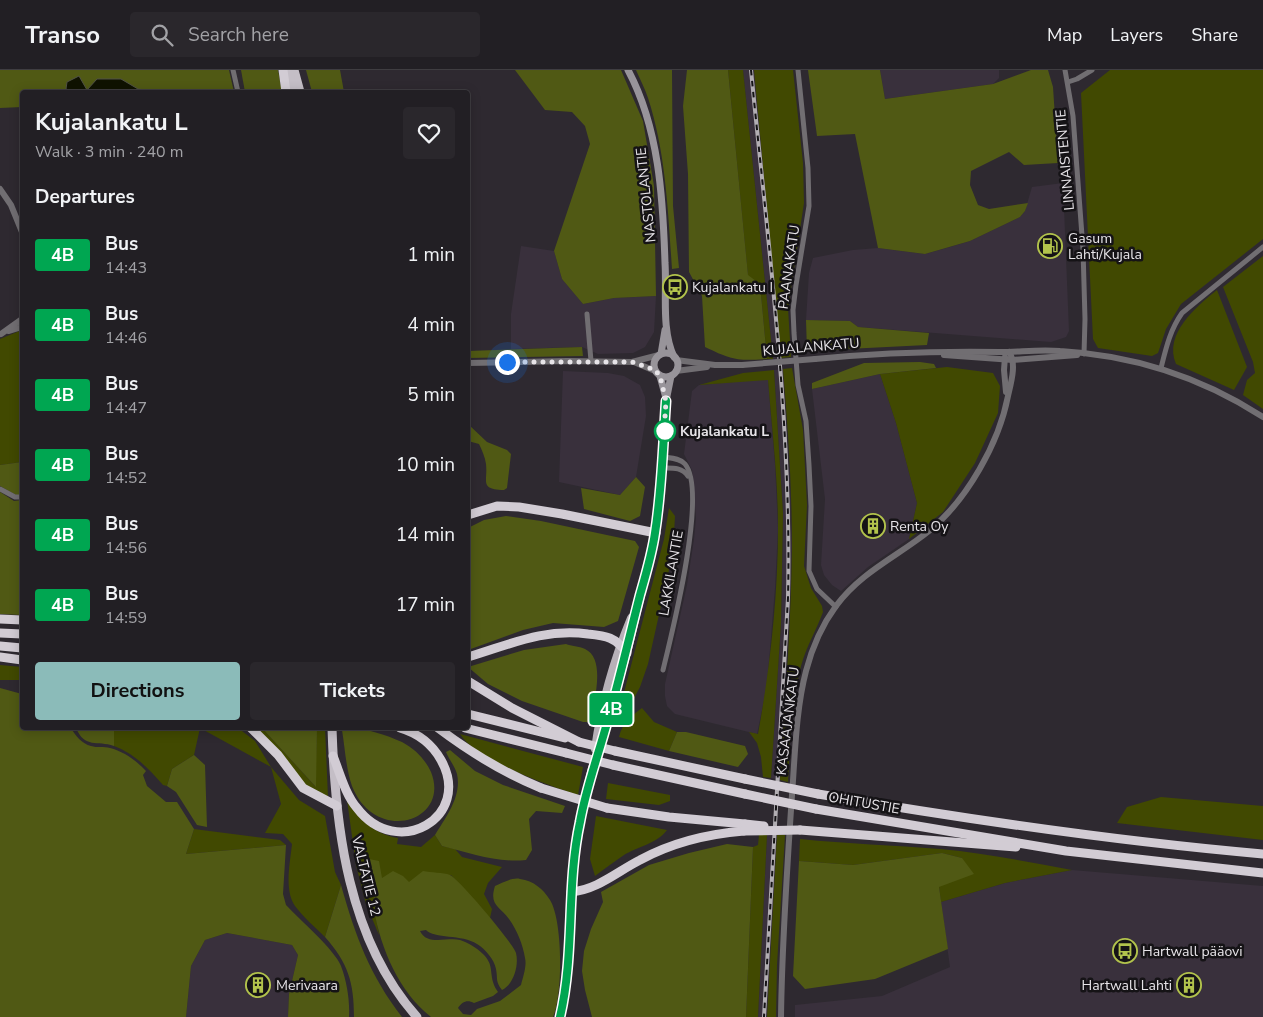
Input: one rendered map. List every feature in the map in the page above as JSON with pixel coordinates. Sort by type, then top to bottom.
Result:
[{"type":"highway","points":[[283,70],[286,90]]},
{"type":"highway","points":[[289,70],[293,90]]},
{"type":"highway","points":[[294,70],[299,90]]},
{"type":"highway","points":[[470,514],[497,506],[519,507],[656,533]]},
{"type":"highway","points":[[0,620],[20,620]]},
{"type":"highway","points":[[0,632],[20,634]]},
{"type":"highway","points":[[470,656],[515,641],[547,633],[573,632],[606,636],[616,640],[627,654]]},
{"type":"highway","points":[[0,646],[20,648]]},
{"type":"highway","points":[[0,657],[20,660]]},
{"type":"highway","points":[[470,682],[512,708],[579,742]]},
{"type":"highway","name":"OHITUSTIE","points":[[470,715],[615,751],[818,794],[934,814],[1078,834],[1263,854]]},
{"type":"highway","name":"OHITUSTIE","points":[[470,729],[612,765],[816,809],[1066,851],[1263,873]]},
{"type":"highway","points":[[253,730],[278,755],[302,788],[337,806]]},
{"type":"highway","name":"VALTATIE 12","points":[[332,730],[337,806],[342,841],[354,896],[370,942],[388,978],[417,1017]]},
{"type":"highway","points":[[333,756],[348,793],[356,808],[366,818],[375,826],[389,831],[400,833],[412,832],[436,818],[443,809],[449,791],[445,768],[435,750],[408,730]]},
{"type":"highway","points":[[441,730],[476,755],[520,780],[607,808],[744,827],[1066,851]]},
{"type":"highway","points":[[571,892],[585,890],[598,884],[639,860],[674,844],[744,827]]},
{"type":"main road","name":"NASTOLANTIE","points":[[628,70],[642,103],[655,152],[663,223],[666,322],[669,343],[675,358]]},
{"type":"main road","name":"NASTOLANTIE","points":[[660,355],[666,322]]},
{"type":"main road","points":[[592,768],[605,731],[627,654],[656,533],[664,457],[666,401],[678,366],[675,358],[666,353],[660,355],[655,360],[666,401]]},
{"type":"main road","points":[[658,373],[674,374]]},
{"type":"main road","points":[[560,1017],[567,983],[571,892],[579,823],[592,768],[601,716],[621,645],[640,596]]},
{"type":"street","points":[[233,70],[238,90]]},
{"type":"street","name":"PAANAKATU","points":[[798,70],[809,190],[807,225],[793,310],[798,379],[806,421],[809,465],[811,506],[809,571],[817,589],[836,607]]},
{"type":"street","name":"LINNAISTENTIE","points":[[1065,70],[1074,133],[1083,249],[1084,354]]},
{"type":"street","points":[[1068,82],[1092,70]]},
{"type":"street","points":[[0,189],[11,205],[20,227]]},
{"type":"street","points":[[1162,368],[1168,340],[1175,323],[1182,313],[1263,247]]},
{"type":"street","points":[[587,314],[591,361]]},
{"type":"street","points":[[0,334],[20,319]]},
{"type":"street","points":[[0,334],[20,328]]},
{"type":"street","name":"KUJALANKATU","points":[[675,358],[715,365],[742,366],[878,353],[1058,350],[1084,354]]},
{"type":"street","points":[[1005,359],[1009,352]]},
{"type":"street","points":[[1009,352],[1013,360]]},
{"type":"street","name":"KUJALANKATU","points":[[908,353],[1013,360],[1084,354]]},
{"type":"street","points":[[1084,354],[1118,358],[1162,368],[1219,391],[1263,417]]},
{"type":"street","points":[[470,363],[632,362],[660,355]]},
{"type":"street","name":"KASAAJANKATU","points":[[1004,414],[1006,393],[1005,359]]},
{"type":"street","name":"KASAAJANKATU","points":[[781,1017],[788,856],[795,760],[802,690],[812,652],[824,626],[836,607],[855,585],[867,574],[930,530],[955,505],[988,453],[1004,414],[1010,391],[1013,360]]},
{"type":"street","points":[[632,362],[658,373]]},
{"type":"street","name":"KUJALANKATU","points":[[674,374],[715,365]]},
{"type":"street","points":[[664,457],[682,461],[686,465],[690,478]]},
{"type":"street","points":[[663,468],[685,471],[690,478]]},
{"type":"street","name":"LAKKILANTIE","points":[[663,670],[684,577],[692,516],[690,478]]},
{"type":"street","points":[[0,488],[15,497],[20,497]]},
{"type":"shaded area","points":[[743,70],[754,70],[781,358],[773,359]]},
{"type":"shaded area","points":[[880,70],[999,70],[999,78],[993,84],[885,99]]},
{"type":"shaded area","points":[[79,76],[87,90],[68,90],[66,89],[67,82]]},
{"type":"shaded area","points":[[97,79],[121,79],[138,89],[146,90],[87,90]]},
{"type":"shaded area","points":[[1063,183],[1069,331],[1066,337],[1051,342],[858,327],[850,321],[806,320],[809,273],[813,258],[853,250],[878,248],[925,254],[970,241],[1020,217],[1025,211],[1032,187]]},
{"type":"shaded area","points":[[521,246],[554,251],[562,279],[583,304],[614,298],[656,296],[654,332],[645,347],[633,353],[598,354],[582,347],[511,349],[511,314]]},
{"type":"shaded area","points":[[783,369],[792,546],[780,780],[771,778],[781,623],[783,513],[774,370]]},
{"type":"shaded area","points":[[563,371],[608,373],[624,376],[640,385],[645,397],[646,416],[636,477],[620,495],[559,482]]},
{"type":"shaded area","points":[[880,374],[896,423],[917,503],[909,539],[868,567],[841,591],[832,585],[824,575],[821,565],[825,499],[812,389]]},
{"type":"shaded area","points":[[768,379],[778,529],[767,686],[757,734],[675,714],[667,706],[665,684],[687,585],[696,518],[692,470],[684,454],[692,391],[699,385]]},
{"type":"shaded area","points":[[767,835],[777,835],[767,1017],[758,1017]]},
{"type":"shaded area","points":[[1072,870],[1263,886],[1263,1017],[795,1017],[795,1005],[882,996],[950,967],[941,902],[1005,883]]},
{"type":"shaded area","points":[[227,933],[292,945],[298,955],[289,994],[288,1017],[186,1017],[191,966],[205,940]]},
{"type":"green space","points":[[0,70],[229,70],[234,90],[20,90],[20,107],[0,108]]},
{"type":"green space","points":[[241,70],[278,70],[282,90],[245,90]]},
{"type":"green space","points":[[306,70],[340,70],[344,90],[311,90]]},
{"type":"green space","points":[[515,70],[621,70],[643,121],[654,186],[656,296],[614,298],[583,304],[562,279],[554,251],[590,144],[585,126],[572,112],[545,110]]},
{"type":"green space","points":[[636,70],[672,70],[673,206],[679,268],[672,269],[665,183],[659,140],[648,98]]},
{"type":"green space","points":[[687,70],[728,70],[748,275],[760,284],[767,359],[735,359],[705,347],[702,296],[689,272],[688,174],[683,106]]},
{"type":"green space","points":[[728,70],[743,70],[773,359],[767,359],[760,284],[748,276]]},
{"type":"green space","points":[[754,70],[793,70],[803,163],[804,203],[788,308],[791,357],[781,358]]},
{"type":"green space","points":[[808,70],[880,70],[885,99],[993,84],[1031,70],[1048,70],[1053,87],[1058,163],[1024,165],[1009,152],[971,171],[970,185],[978,205],[989,209],[1028,203],[1020,217],[970,241],[925,254],[878,248],[855,134],[817,136]]},
{"type":"green space","points":[[1110,70],[1263,70],[1263,239],[1181,304],[1166,329],[1158,353],[1152,356],[1098,348],[1093,339],[1081,93]]},
{"type":"green space","points":[[1263,256],[1263,409],[1243,395],[1247,380],[1255,373],[1253,362],[1223,287]]},
{"type":"green space","points":[[1217,290],[1247,367],[1234,390],[1176,364],[1173,353],[1174,342],[1184,322],[1191,313]]},
{"type":"green space","points":[[806,320],[850,321],[858,327],[929,333],[927,345],[807,351]]},
{"type":"green space","points":[[20,331],[20,462],[0,465],[0,339]]},
{"type":"green space","points":[[582,347],[583,356],[470,358],[470,351]]},
{"type":"green space","points":[[920,362],[934,364],[936,368],[880,374],[812,389],[812,383],[864,363]]},
{"type":"green space","points":[[947,367],[993,373],[1000,386],[998,413],[975,463],[943,512],[909,539],[917,503],[896,423],[880,374]]},
{"type":"green space","points":[[792,368],[803,430],[807,505],[804,566],[811,588],[822,606],[823,612],[806,652],[798,680],[791,724],[788,782],[780,780],[792,548],[789,458],[783,369]]},
{"type":"green space","points":[[774,370],[783,513],[781,623],[771,778],[763,777],[761,757],[757,743],[749,732],[758,734],[770,658],[777,580],[777,492],[768,380],[699,385],[743,373]]},
{"type":"green space","points":[[470,426],[487,442],[507,450],[511,454],[507,488],[504,490],[491,488],[486,483],[486,464],[479,444],[470,442]]},
{"type":"green space","points":[[20,462],[20,495],[16,495],[0,486],[0,465]]},
{"type":"green space","points":[[636,477],[645,487],[640,516],[630,521],[584,509],[581,488],[620,495]]},
{"type":"green space","points":[[0,492],[14,501],[20,500],[20,615],[0,614]]},
{"type":"green space","points":[[669,508],[675,516],[673,552],[648,664],[640,687],[632,702],[621,711],[621,704],[664,539]]},
{"type":"green space","points":[[506,516],[541,521],[635,541],[639,547],[618,621],[604,627],[553,623],[523,630],[470,649],[470,527],[484,520]]},
{"type":"green space","points":[[566,644],[580,647],[592,654],[596,662],[597,682],[591,722],[583,722],[522,701],[488,684],[470,669],[470,666],[524,650]]},
{"type":"green space","points":[[0,665],[20,667],[20,680],[0,680]]},
{"type":"green space","points":[[0,688],[20,693],[20,730],[72,730],[88,745],[115,749],[125,754],[146,771],[143,775],[147,786],[166,802],[177,802],[194,829],[186,854],[286,845],[283,894],[286,905],[324,943],[337,959],[346,985],[349,1005],[349,1017],[288,1017],[289,994],[298,955],[292,945],[227,933],[205,940],[191,966],[186,1017],[0,1017]]},
{"type":"green space","points":[[642,708],[654,722],[677,732],[669,751],[619,737],[622,728]]},
{"type":"green space","points":[[77,730],[114,730],[114,746],[92,743],[83,739]]},
{"type":"green space","points":[[114,730],[200,730],[194,755],[172,769],[167,786],[163,785],[135,757],[114,746]]},
{"type":"green space","points":[[204,730],[241,730],[255,741],[271,767]]},
{"type":"green space","points":[[256,730],[264,730],[315,786],[317,730],[325,730],[328,797],[305,786]]},
{"type":"green space","points":[[264,730],[317,730],[316,787]]},
{"type":"green space","points":[[342,730],[364,730],[383,734],[411,748],[429,767],[434,789],[430,804],[421,814],[408,820],[392,821],[377,816],[363,804],[352,786],[348,773]]},
{"type":"green space","points":[[677,732],[686,732],[745,746],[748,754],[738,767],[669,751]]},
{"type":"green space","points":[[460,734],[583,767],[578,795],[549,785],[496,762],[468,743]]},
{"type":"green space","points":[[450,750],[475,771],[503,785],[565,806],[562,813],[536,811],[529,819],[532,850],[526,860],[494,859],[442,846],[435,835],[452,806],[458,782],[456,771],[446,752]]},
{"type":"green space","points":[[194,755],[205,765],[207,827],[197,825],[176,792],[167,786],[172,769]]},
{"type":"green space","points":[[271,767],[299,800],[325,816],[335,872],[341,885],[325,937],[302,914],[292,900],[289,876],[292,844],[283,834],[265,833],[281,804]]},
{"type":"green space","points":[[608,783],[670,795],[670,801],[659,805],[606,799]]},
{"type":"green space","points":[[1161,797],[1263,806],[1263,840],[1117,823],[1127,807]]},
{"type":"green space","points":[[347,800],[369,825],[382,833],[398,838],[397,844],[421,847],[435,835],[442,846],[455,849],[462,857],[502,867],[488,883],[484,894],[492,909],[490,918],[451,875],[408,883],[382,878],[364,858],[366,879],[374,889],[374,906],[379,935],[366,904],[356,865]]},
{"type":"green space","points":[[596,816],[667,830],[653,842],[624,855],[595,876],[590,859]]},
{"type":"green space","points":[[194,829],[280,840],[286,845],[186,854]]},
{"type":"green space","points":[[759,835],[767,835],[758,1017],[746,1017],[753,847],[758,845]]},
{"type":"green space","points":[[777,835],[785,835],[777,965],[776,1017],[767,1017]]},
{"type":"green space","points":[[800,839],[957,851],[1072,870],[1005,883],[941,902],[939,887],[962,858],[942,853],[853,865],[799,861]]},
{"type":"green space","points":[[727,844],[753,847],[746,1017],[592,1017],[582,971],[584,951],[603,902],[601,892],[649,865]]},
{"type":"green space","points":[[942,853],[962,858],[974,874],[939,887],[948,949],[875,979],[805,989],[793,976],[799,861],[853,865]]},
{"type":"green space","points":[[364,858],[379,861],[382,878],[393,871],[403,876],[409,882],[423,871],[450,875],[474,899],[513,947],[517,958],[515,974],[510,983],[502,990],[493,962],[480,946],[464,939],[435,935],[426,930],[420,931],[423,936],[432,940],[455,939],[466,942],[481,952],[488,961],[491,967],[493,983],[498,992],[493,996],[474,1003],[467,1001],[463,1003],[458,1008],[463,1014],[471,1015],[477,1009],[500,1001],[521,985],[524,975],[525,961],[521,943],[512,923],[494,901],[493,892],[495,886],[517,879],[530,882],[541,889],[550,900],[554,910],[559,940],[559,992],[553,1017],[431,1017],[410,995],[393,969],[377,925],[374,910],[374,890],[365,876]]},
{"type":"green space","points":[[341,885],[358,938],[372,970],[402,1017],[354,1017],[353,993],[348,974],[333,946],[325,937]]},
{"type":"railway","points":[[751,70],[783,400],[788,532],[788,598],[764,1017]]},
{"type":"bus line","name":"4B","points":[[560,1017],[567,983],[571,892],[579,823],[592,768],[605,731],[627,654],[656,533],[664,457],[666,401]]},
{"type":"place","name":"Gasum Lahti/Kujala","points":[[1050,246]]},
{"type":"place","name":"Kujalankatu I","points":[[675,287]]},
{"type":"place","name":"Kujalankatu L","points":[[665,431]]},
{"type":"place","name":"Renta Oy","points":[[873,526]]},
{"type":"place","name":"Hartwall pääovi","points":[[1125,951]]},
{"type":"place","name":"Merivaara","points":[[258,985]]},
{"type":"place","name":"Hartwall Lahti","points":[[1189,985]]},
{"type":"route","points":[[507,362],[632,362],[655,370],[660,376],[666,401],[664,433],[665,431]]}]
